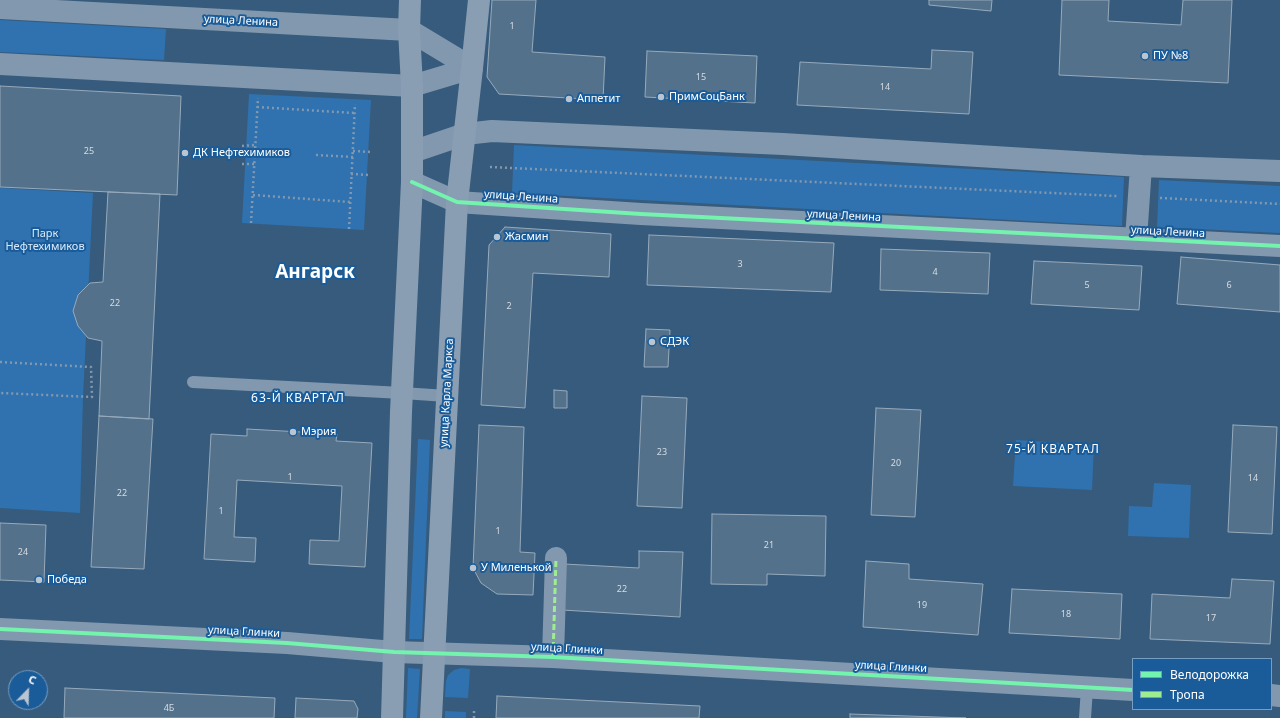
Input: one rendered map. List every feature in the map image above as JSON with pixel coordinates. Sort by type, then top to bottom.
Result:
[{"type":"street","points":[[392,718],[402,393],[412,182],[412,86],[409,30],[410,0]]},
{"type":"street","name":"улица Карла Маркса","points":[[431,718],[446,396],[457,202],[478,0]]},
{"type":"street","name":"улица Ленина","points":[[0,8],[409,30],[472,68]]},
{"type":"street","points":[[0,64],[412,86],[472,68]]},
{"type":"street","points":[[412,152],[465,134],[506,131],[776,144],[1141,166],[1280,171]]},
{"type":"street","points":[[1136,239],[1141,166]]},
{"type":"street","name":"улица Ленина","points":[[412,182],[457,202],[640,214],[1280,246]]},
{"type":"street","points":[[553,656],[556,558]]},
{"type":"street","name":"улица Глинки","points":[[0,630],[287,643],[394,652],[553,656],[1132,690]]},
{"type":"lane","points":[[193,382],[446,396]]},
{"type":"lane","points":[[1085,718],[1086,688]]},
{"type":"path","points":[[251,223],[258,92]]},
{"type":"path","points":[[349,229],[355,102]]},
{"type":"path","points":[[257,107],[354,113]]},
{"type":"path","points":[[242,146],[255,145]]},
{"type":"path","points":[[353,151],[372,152]]},
{"type":"path","points":[[316,155],[353,157]]},
{"type":"path","points":[[242,164],[254,164]]},
{"type":"path","points":[[490,167],[1280,204]]},
{"type":"path","points":[[352,174],[370,175]]},
{"type":"path","points":[[253,195],[350,202]]},
{"type":"path","points":[[0,362],[91,367],[92,397],[0,393]]},
{"type":"path","points":[[474,708],[474,718]]},
{"type":"green space","points":[[0,20],[166,29],[164,60],[0,52]]},
{"type":"green space","points":[[249,94],[371,100],[364,230],[242,223]]},
{"type":"green space","points":[[514,145],[1124,177],[1122,226],[512,193]]},
{"type":"green space","points":[[1159,180],[1280,186],[1280,233],[1157,227]]},
{"type":"green space","name":"Парк Нефтехимиков","points":[[0,188],[93,193],[83,397],[80,513],[0,508]]},
{"type":"green space","points":[[418,439],[430,440],[422,639],[409,639]]},
{"type":"green space","points":[[1016,440],[1094,445],[1092,490],[1013,486]]},
{"type":"green space","points":[[1154,483],[1191,485],[1189,538],[1128,536],[1129,506],[1152,507]]},
{"type":"green space","points":[[408,668],[420,669],[417,718],[406,718]]},
{"type":"green space","points":[[461,668],[470,669],[468,698],[445,697],[448,675],[454,670]]},
{"type":"green space","points":[[445,711],[466,712],[466,718],[445,718]]},
{"type":"building","points":[[492,0],[536,0],[532,52],[605,57],[603,100],[499,94],[487,77]]},
{"type":"building","points":[[929,0],[992,0],[991,11],[929,5]]},
{"type":"building","points":[[1062,0],[1109,0],[1108,21],[1181,25],[1183,0],[1232,0],[1228,83],[1059,75]]},
{"type":"building","points":[[932,50],[973,52],[969,114],[797,105],[800,62],[931,69]]},
{"type":"building","points":[[647,51],[757,56],[755,103],[645,97]]},
{"type":"building","points":[[0,86],[181,96],[177,195],[0,187]]},
{"type":"building","points":[[108,192],[160,194],[149,419],[99,416],[102,341],[88,338],[78,326],[73,311],[78,295],[90,283],[103,282]]},
{"type":"building","points":[[505,227],[611,234],[609,277],[533,273],[525,408],[481,405],[489,245]]},
{"type":"building","points":[[649,235],[834,243],[831,292],[647,285]]},
{"type":"building","points":[[881,249],[990,253],[988,294],[880,290]]},
{"type":"building","points":[[1181,257],[1280,265],[1280,312],[1177,304]]},
{"type":"building","points":[[1034,261],[1142,266],[1139,310],[1031,304]]},
{"type":"building","points":[[646,329],[670,330],[668,367],[644,367]]},
{"type":"building","points":[[554,390],[567,391],[567,408],[554,408]]},
{"type":"building","points":[[642,396],[687,398],[682,508],[637,506]]},
{"type":"building","points":[[876,408],[921,410],[915,517],[871,515]]},
{"type":"building","points":[[99,416],[153,419],[144,569],[91,567]]},
{"type":"building","points":[[479,425],[524,427],[520,552],[535,553],[533,595],[497,594],[481,583],[473,568]]},
{"type":"building","points":[[1233,425],[1277,427],[1272,534],[1228,532]]},
{"type":"building","points":[[247,429],[337,434],[336,441],[372,443],[365,567],[309,564],[310,540],[339,541],[342,486],[237,480],[234,537],[256,538],[255,562],[204,559],[211,434],[247,436]]},
{"type":"building","points":[[712,514],[826,516],[825,576],[767,574],[767,585],[711,584]]},
{"type":"building","points":[[0,523],[46,525],[44,582],[0,580]]},
{"type":"building","points":[[639,551],[683,552],[680,617],[562,610],[564,564],[639,568]]},
{"type":"building","points":[[866,561],[909,564],[909,579],[983,584],[978,635],[863,627]]},
{"type":"building","points":[[1232,579],[1274,581],[1270,644],[1150,639],[1152,594],[1230,598]]},
{"type":"building","points":[[1012,589],[1122,594],[1120,639],[1009,633]]},
{"type":"building","points":[[65,688],[275,698],[274,718],[64,718]]},
{"type":"building","points":[[497,696],[700,706],[699,718],[496,718]]},
{"type":"building","points":[[296,698],[354,701],[358,709],[357,718],[295,718]]},
{"type":"building","points":[[850,714],[966,718],[850,718]]},
{"type":"marked path","points":[[553,657],[556,558]]},
{"type":"cycle path","points":[[412,182],[457,202],[641,214],[1280,246]]},
{"type":"cycle path","points":[[0,629],[287,643],[394,652],[553,657],[1132,690]]},
{"type":"place","name":"ПУ №8","points":[[1145,56]]},
{"type":"place","name":"ПримСоцБанк","points":[[661,97]]},
{"type":"place","name":"Аппетит","points":[[569,99]]},
{"type":"place","name":"ДК Нефтехимиков","points":[[185,153]]},
{"type":"place","name":"Жасмин","points":[[497,237]]},
{"type":"place","name":"СДЭК","points":[[652,342]]},
{"type":"place","name":"Мэрия","points":[[293,432]]},
{"type":"place","name":"У Миленькой","points":[[473,568]]},
{"type":"place","name":"Победа","points":[[39,580]]},
{"type":"district","name":"Ангарск","points":[[315,273]]},
{"type":"district","name":"63-Й КВАРТАЛ","points":[[298,399]]},
{"type":"district","name":"75-Й КВАРТАЛ","points":[[1053,450]]}]
